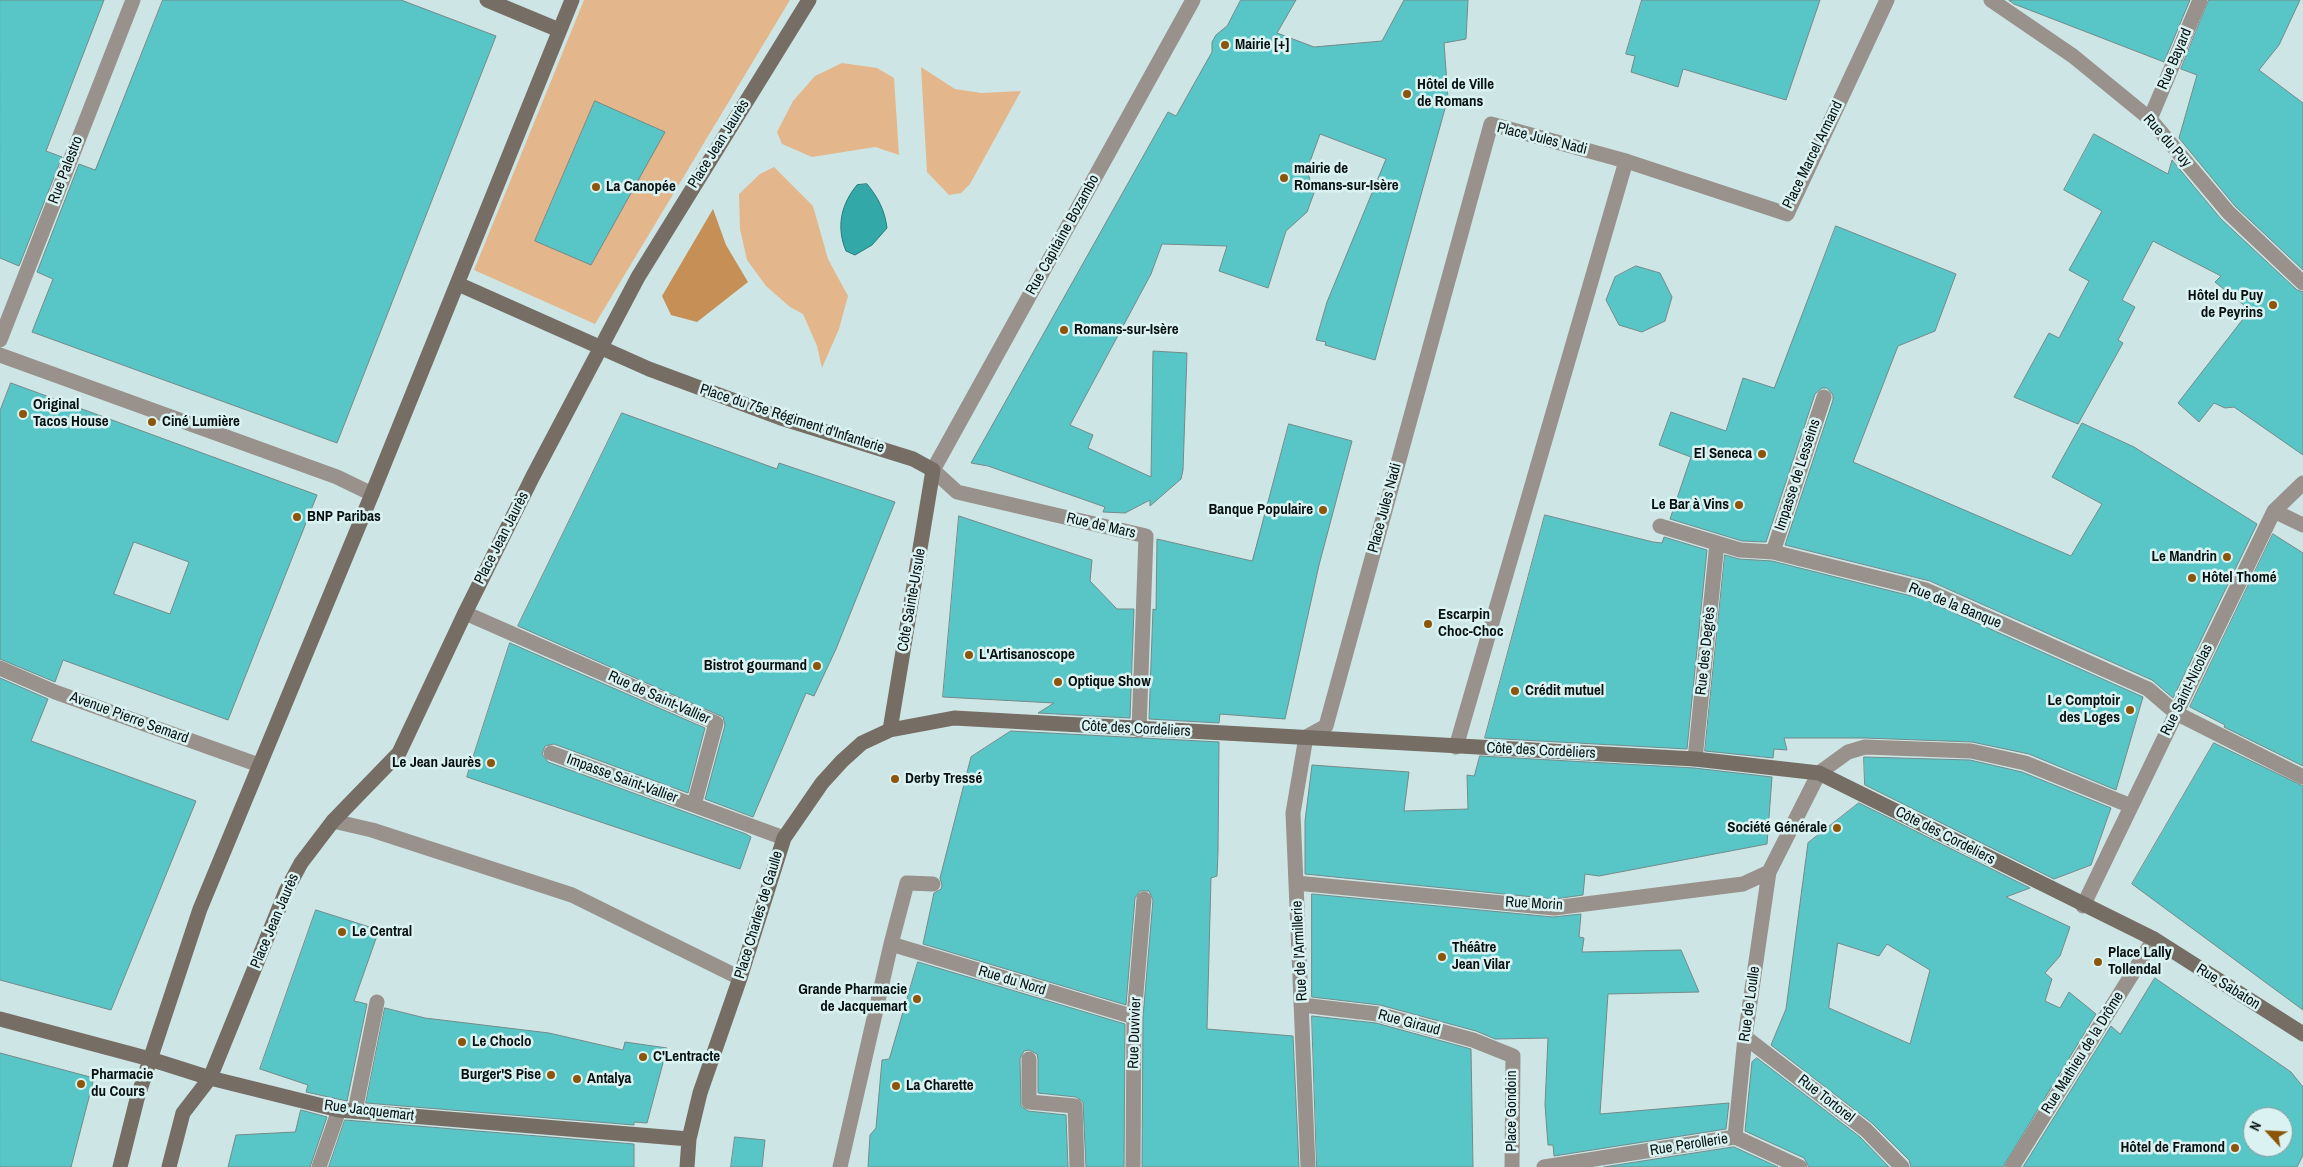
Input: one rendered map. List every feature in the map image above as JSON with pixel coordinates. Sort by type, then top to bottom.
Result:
[{"type":"main road","points":[[488,0],[559,30]]},
{"type":"main road","points":[[120,1167],[136,1099],[200,908],[372,494],[572,0]]},
{"type":"main road","name":"Place Jean Jaurès","points":[[169,1167],[183,1113],[210,1078],[286,891],[301,862],[333,821],[398,753],[465,613],[643,269],[809,0]]},
{"type":"main road","name":"Place du 75e Régiment d'Infanterie","points":[[458,284],[600,349],[649,369],[781,418],[913,458],[933,470]]},
{"type":"main road","name":"Côte Sainte-Ursule","points":[[890,730],[933,470]]},
{"type":"main road","name":"Côte des Cordeliers","points":[[890,730],[954,718],[1138,730],[1306,737],[1456,747],[1695,759],[1819,773],[2154,940]]},
{"type":"main road","name":"Place Charles de Gaulle","points":[[688,1167],[689,1139],[703,1084],[740,978],[784,838],[802,810],[842,761],[862,743],[890,730]]},
{"type":"main road","name":"Rue Sabaton","points":[[2154,940],[2303,1034]]},
{"type":"main road","name":"Rue Jacquemart","points":[[0,1019],[150,1059],[210,1078],[339,1110],[689,1139]]},
{"type":"street","name":"Rue Palestro","points":[[0,340],[133,0]]},
{"type":"street","name":"Rue Capitaine Bozambo","points":[[933,470],[1194,0]]},
{"type":"street","name":"Place Marcel Armand","points":[[1626,161],[1787,214],[1887,0]]},
{"type":"street","name":"Rue du Puy","points":[[1991,0],[2073,56],[2150,119],[2228,212],[2303,283]]},
{"type":"street","name":"Rue Bayard","points":[[2150,119],[2200,0]]},
{"type":"street","name":"Place Jules Nadi","points":[[1306,737],[1326,726],[1491,124],[1626,161]]},
{"type":"street","points":[[1456,747],[1626,161]]},
{"type":"street","points":[[0,355],[337,477],[372,494]]},
{"type":"street","name":"Impasse de Lesseins","points":[[1773,552],[1824,398]]},
{"type":"street","name":"Rue de Mars","points":[[933,470],[957,492],[1146,536],[1138,730]]},
{"type":"street","name":"Rue Saint-Nicolas","points":[[2083,906],[2274,511],[2303,483]]},
{"type":"street","points":[[2274,511],[2303,525]]},
{"type":"street","name":"Rue de la Banque","points":[[1660,526],[1740,550],[1773,552],[1926,590],[2148,689],[2176,712],[2303,777]]},
{"type":"street","name":"Rue des Degrès","points":[[1695,759],[1717,543]]},
{"type":"street","name":"Rue de Saint-Vallier","points":[[465,613],[716,723],[694,805]]},
{"type":"street","name":"Avenue Pierre Semard","points":[[0,668],[55,692],[259,766]]},
{"type":"street","name":"Rue de l'Armillerie","points":[[1306,737],[1293,813],[1308,1167]]},
{"type":"street","points":[[1819,773],[1848,752],[1865,747],[1971,751],[2025,764],[2131,806]]},
{"type":"street","name":"Impasse Saint-Vallier","points":[[550,753],[694,805]]},
{"type":"street","name":"Rue de Loulle","points":[[1735,1138],[1745,1037],[1769,872],[1819,773]]},
{"type":"street","points":[[694,805],[784,838]]},
{"type":"street","points":[[333,821],[372,830],[572,895],[740,978]]},
{"type":"street","name":"Rue Morin","points":[[1296,883],[1554,908],[1743,884],[1769,872]]},
{"type":"street","points":[[840,1167],[891,944],[907,883],[933,884]]},
{"type":"street","name":"Rue Duvivier","points":[[1133,1167],[1134,1017],[1144,899]]},
{"type":"street","name":"Rue Mathieu de la Drôme","points":[[2012,1167],[2154,940]]},
{"type":"street","name":"Rue du Nord","points":[[891,944],[1134,1017]]},
{"type":"street","points":[[355,1111],[377,1002]]},
{"type":"street","name":"Rue Giraud","points":[[1302,1005],[1378,1014],[1473,1040],[1513,1056]]},
{"type":"street","name":"Rue Tortorel","points":[[1745,1037],[1866,1130],[1902,1167]]},
{"type":"street","name":"Place Gondoin","points":[[1512,1167],[1513,1056]]},
{"type":"street","points":[[1029,1059],[1029,1102],[1075,1106],[1077,1167]]},
{"type":"street","points":[[319,1167],[339,1110]]},
{"type":"street","name":"Rue Perollerie","points":[[1544,1167],[1735,1138],[1800,1167]]},
{"type":"shaded area","points":[[584,0],[790,0],[595,324],[474,270]]},
{"type":"shaded area","points":[[842,63],[877,68],[894,78],[899,155],[875,147],[812,157],[782,144],[777,132],[793,101],[815,76]]},
{"type":"shaded area","points":[[921,67],[955,89],[981,93],[1021,91],[970,184],[961,193],[949,195],[927,172]]},
{"type":"shaded area","points":[[774,167],[813,206],[828,259],[848,296],[839,329],[822,368],[817,346],[803,314],[790,307],[766,286],[747,260],[740,229],[739,194],[760,174]]},
{"type":"shaded area","points":[[713,209],[726,245],[748,282],[697,322],[671,315],[662,296]]},
{"type":"water","points":[[867,184],[885,216],[887,228],[872,245],[855,255],[846,251],[843,242],[841,233],[842,216],[847,200],[857,185]]},
{"type":"building","points":[[0,0],[104,0],[46,151],[62,157],[19,266],[0,258]]},
{"type":"building","points":[[163,0],[401,0],[496,36],[337,443],[32,332],[53,279],[37,272],[79,164],[95,170]]},
{"type":"building","points":[[1241,0],[1296,0],[1277,33],[1314,47],[1382,41],[1404,0],[1468,0],[1466,39],[1444,43],[1448,98],[1375,360],[1325,345],[1326,342],[1316,340],[1327,302],[1386,159],[1320,134],[1307,170],[1314,193],[1307,212],[1286,231],[1268,288],[1219,271],[1227,246],[1162,244],[1151,274],[1070,425],[1093,435],[1088,448],[1151,477],[1153,351],[1187,353],[1183,470],[1181,479],[1150,506],[1150,500],[1125,513],[1103,512],[1105,507],[988,466],[971,463],[1168,112],[1176,116],[1212,52],[1212,42],[1216,35],[1227,26]]},
{"type":"building","points":[[1642,0],[1820,0],[1786,100],[1683,69],[1678,87],[1631,72],[1635,56],[1626,54]]},
{"type":"building","points":[[2009,0],[2190,0],[2164,62],[2014,4]]},
{"type":"building","points":[[2209,0],[2300,0],[2279,45],[2259,70],[2303,103],[2303,270],[2235,206],[2179,138],[2197,75],[2181,69]]},
{"type":"building","name":"La Canopée","points":[[595,101],[665,132],[591,265],[535,241]]},
{"type":"building","points":[[2094,134],[2168,174],[2172,160],[2221,219],[2297,290],[2303,292],[2303,455],[2234,407],[2225,408],[2214,403],[2199,422],[2178,403],[2250,310],[2215,282],[2221,276],[2153,241],[2122,300],[2135,307],[2118,340],[2123,343],[2078,424],[2014,397],[2049,333],[2059,338],[2089,281],[2069,270],[2102,211],[2064,190]]},
{"type":"building","points":[[1836,226],[1956,274],[1935,331],[1898,346],[1853,462],[2071,556],[2102,504],[2052,477],[2082,423],[2134,447],[2257,524],[2173,698],[2152,680],[1930,581],[1785,545],[1833,400],[1833,395],[1827,388],[1822,388],[1815,394],[1766,542],[1742,541],[1670,519],[1691,457],[1659,445],[1671,412],[1726,431],[1743,378],[1774,388]]},
{"type":"building","points":[[1636,266],[1660,273],[1672,297],[1665,321],[1642,332],[1619,325],[1606,300],[1615,277]]},
{"type":"building","points":[[11,383],[317,495],[228,720],[63,660],[55,682],[0,659],[0,411]],"holes":[[[134,542],[189,562],[170,614],[114,594]]]},
{"type":"building","points":[[622,413],[777,469],[779,463],[895,502],[836,649],[814,696],[806,693],[753,817],[705,799],[725,725],[723,717],[518,626]]},
{"type":"building","points":[[1289,424],[1352,441],[1319,565],[1285,719],[1220,714],[1219,723],[1149,719],[1153,609],[1156,610],[1157,539],[1252,561]]},
{"type":"building","points":[[1545,515],[1653,542],[1662,543],[1664,537],[1707,550],[1687,749],[1485,738]]},
{"type":"building","points":[[959,516],[1092,560],[1090,581],[1117,609],[1134,609],[1130,718],[1038,713],[1054,703],[943,697]]},
{"type":"building","points":[[2273,534],[2303,553],[2303,766],[2224,727],[2225,725],[2190,707]]},
{"type":"building","points":[[1725,555],[1739,559],[1772,561],[1923,599],[2143,697],[2116,790],[2029,754],[1972,742],[1865,738],[1784,738],[1787,750],[1774,749],[1773,758],[1705,751]]},
{"type":"building","points":[[510,643],[705,728],[688,793],[554,744],[545,746],[542,754],[548,762],[746,834],[751,837],[740,869],[467,777]]},
{"type":"building","points":[[0,678],[48,699],[31,741],[196,801],[111,1010],[0,980]]},
{"type":"building","points":[[1011,731],[1219,742],[1217,876],[1211,878],[1207,1029],[1293,1036],[1299,1167],[1142,1167],[1143,1017],[1153,900],[1149,891],[1140,891],[1135,898],[1126,1005],[923,944],[934,893],[941,889],[940,878],[971,757]]},
{"type":"building","points":[[2214,743],[2303,786],[2303,1010],[2132,884]]},
{"type":"building","points":[[1480,756],[1694,768],[1772,777],[1767,844],[1599,876],[1585,874],[1583,895],[1554,899],[1305,874],[1305,821],[1312,765],[1409,772],[1404,811],[1468,809],[1467,775],[1474,776]]},
{"type":"building","points":[[1864,757],[1970,760],[2022,772],[2111,808],[2091,865],[2054,879],[1865,785]]},
{"type":"building","points":[[1859,803],[2030,888],[2006,897],[2070,927],[2060,956],[2045,973],[2052,979],[2045,1001],[2060,1008],[2069,992],[2096,1014],[2003,1167],[1911,1167],[1909,1160],[1872,1123],[1771,1045],[1786,1009],[1808,843]],"holes":[[[1838,943],[1879,956],[1887,944],[1930,970],[1910,1044],[1829,1008]]]},
{"type":"building","points":[[1312,894],[1553,917],[1581,914],[1579,937],[1584,938],[1582,952],[1681,950],[1699,992],[1608,994],[1600,1114],[1729,1103],[1726,1129],[1554,1156],[1553,1145],[1548,1145],[1545,1105],[1548,1038],[1495,1039],[1476,1031],[1380,1005],[1312,997]]},
{"type":"building","points":[[316,910],[379,930],[354,1001],[367,1004],[347,1101],[306,1092],[308,1085],[260,1069]]},
{"type":"building","points":[[918,962],[1125,1024],[1124,1167],[1086,1167],[1083,1102],[1076,1097],[1038,1093],[1037,1054],[1029,1050],[1024,1051],[1020,1059],[1021,1106],[1028,1111],[1066,1115],[1068,1167],[868,1167],[870,1135],[876,1128],[882,1060],[889,1059]]},
{"type":"building","points":[[2155,978],[2291,1072],[2303,1087],[2303,1155],[2297,1167],[2023,1167],[2111,1026],[2120,1034]]},
{"type":"building","points":[[385,1008],[425,1018],[549,1033],[623,1050],[625,1042],[667,1048],[647,1123],[634,1122],[634,1125],[366,1103]]},
{"type":"building","points":[[1312,1016],[1376,1023],[1471,1049],[1473,1167],[1317,1167]]},
{"type":"building","points":[[0,1053],[94,1078],[71,1167],[0,1167]]},
{"type":"building","points":[[1757,1058],[1860,1137],[1889,1167],[1809,1167],[1804,1158],[1745,1131],[1752,1062]]},
{"type":"building","points":[[301,1110],[327,1117],[310,1167],[228,1167],[236,1135],[295,1132]]},
{"type":"building","points":[[345,1120],[634,1144],[634,1167],[329,1167]]},
{"type":"building","points":[[735,1137],[765,1140],[762,1167],[731,1167]]},
{"type":"building","points":[[1734,1147],[1778,1167],[1604,1167]]},
{"type":"place","name":"Mairie [+]","points":[[1225,45]]},
{"type":"place","name":"Hôtel de Ville de Romans","points":[[1407,94]]},
{"type":"place","name":"mairie de Romans-sur-Isère","points":[[1284,178]]},
{"type":"place","name":"La Canopée","points":[[596,187]]},
{"type":"place","name":"Hôtel du Puy de Peyrins","points":[[2273,305]]},
{"type":"place","name":"Romans-sur-Isère","points":[[1064,330]]},
{"type":"place","name":"Original Tacos House","points":[[23,414]]},
{"type":"place","name":"Ciné Lumière","points":[[152,422]]},
{"type":"place","name":"El Seneca","points":[[1762,454]]},
{"type":"place","name":"Le Bar à Vins","points":[[1739,505]]},
{"type":"place","name":"Banque Populaire","points":[[1323,510]]},
{"type":"place","name":"BNP Paribas","points":[[297,517]]},
{"type":"place","name":"Le Mandrin","points":[[2227,557]]},
{"type":"place","name":"Hôtel Thomé","points":[[2192,578]]},
{"type":"place","name":"Escarpin Choc-Choc","points":[[1428,624]]},
{"type":"place","name":"L'Artisanoscope","points":[[969,655]]},
{"type":"place","name":"Bistrot gourmand","points":[[817,666]]},
{"type":"place","name":"Optique Show","points":[[1058,682]]},
{"type":"place","name":"Crédit mutuel","points":[[1515,691]]},
{"type":"place","name":"Le Comptoir des Loges","points":[[2130,710]]},
{"type":"place","name":"Le Jean Jaurès","points":[[491,763]]},
{"type":"place","name":"Derby Tressé","points":[[895,779]]},
{"type":"place","name":"Société Générale","points":[[1837,828]]},
{"type":"place","name":"Le Central","points":[[342,932]]},
{"type":"place","name":"Théâtre Jean Vilar","points":[[1442,957]]},
{"type":"place","name":"Place Lally Tollendal","points":[[2098,962]]},
{"type":"place","name":"Grande Pharmacie de Jacquemart","points":[[917,999]]},
{"type":"place","name":"Le Choclo","points":[[462,1042]]},
{"type":"place","name":"C'Lentracte","points":[[643,1057]]},
{"type":"place","name":"Burger'S Pise","points":[[551,1075]]},
{"type":"place","name":"Antalya","points":[[577,1079]]},
{"type":"place","name":"Pharmacie du Cours","points":[[81,1084]]},
{"type":"place","name":"La Charette","points":[[896,1086]]},
{"type":"place","name":"Hôtel de Framond","points":[[2235,1148]]}]
